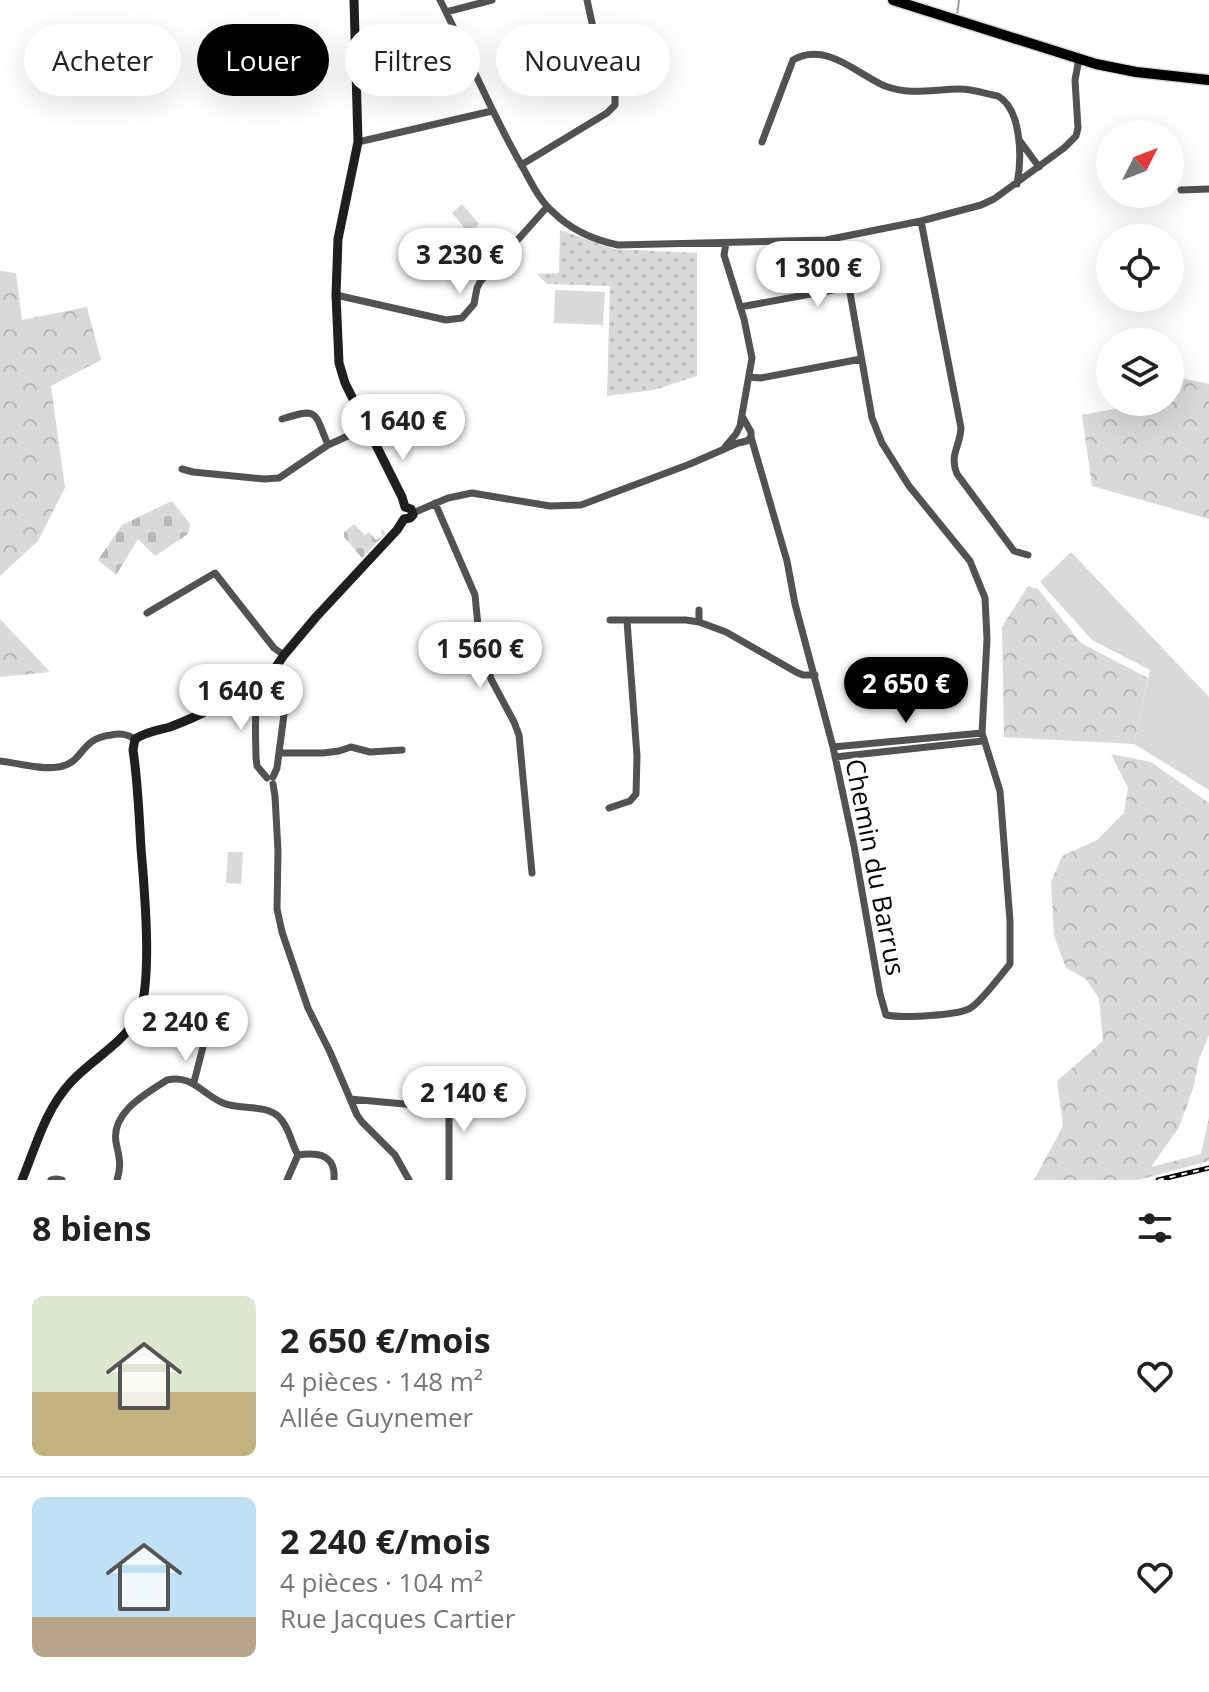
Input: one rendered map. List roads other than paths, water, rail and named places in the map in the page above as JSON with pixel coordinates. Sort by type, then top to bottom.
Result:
[{"type":"main road","points":[[898,1],[1079,59],[1136,72],[1209,80]]},
{"type":"street","points":[[354,0],[358,142],[338,239],[336,295],[339,363],[345,383],[407,513]]},
{"type":"street","points":[[440,0],[492,111],[547,207],[575,229],[608,243],[629,245],[826,240],[921,221],[988,203],[1064,148],[1077,133],[1075,80],[1079,59]]},
{"type":"street","points":[[446,12],[492,0]]},
{"type":"street","points":[[521,165],[607,113],[615,105],[615,93],[601,64],[587,0]]},
{"type":"street","points":[[762,142],[793,60],[803,55],[818,55],[844,61],[883,85],[903,92],[963,89],[998,96],[1010,107],[1020,141],[1038,168]]},
{"type":"street","points":[[358,142],[492,111]]},
{"type":"street","points":[[1017,184],[1020,141]]},
{"type":"street","points":[[1019,158],[1030,168],[1038,168]]},
{"type":"street","points":[[1184,190],[1209,189]]},
{"type":"street","points":[[336,295],[446,320],[462,318],[474,304],[480,282],[547,207]]},
{"type":"street","points":[[921,221],[961,428],[953,465],[1014,551],[1028,555]]},
{"type":"street","points":[[726,243],[724,255],[750,341],[752,358],[737,432],[738,439],[746,440]]},
{"type":"street","points":[[845,269],[872,418],[882,443],[909,486],[970,561],[985,598],[987,639],[983,737]]},
{"type":"street","points":[[740,307],[849,287]]},
{"type":"street","points":[[749,377],[761,378],[861,359]]},
{"type":"street","points":[[182,469],[205,474],[279,478],[328,445],[416,410]]},
{"type":"street","points":[[282,419],[305,411],[311,413],[316,416],[328,445]]},
{"type":"street","points":[[271,780],[257,766],[259,690],[284,655],[397,530],[407,513],[459,495],[480,493],[550,506],[581,505],[746,440],[751,432],[742,416]]},
{"type":"street","points":[[721,451],[742,427],[748,428]]},
{"type":"street","name":"Chemin du Barrus","points":[[746,440],[754,449],[787,561],[795,604],[833,747],[886,1015],[917,1016],[972,1007],[1010,964],[1010,921],[1000,791],[983,737]]},
{"type":"street","points":[[435,503],[475,595],[481,644],[491,679],[519,735],[532,873]]},
{"type":"street","points":[[147,613],[215,573],[274,648],[284,655]]},
{"type":"street","points":[[699,610],[699,622]]},
{"type":"street","points":[[610,620],[699,622],[726,632],[796,672],[815,675]]},
{"type":"street","points":[[609,808],[630,801],[636,794],[637,756],[627,621]]},
{"type":"street","points":[[274,670],[283,679],[286,699],[279,753],[271,780],[275,796],[279,920],[308,1008],[350,1099],[362,1122],[395,1155],[409,1180]]},
{"type":"street","points":[[25,1180],[54,1102],[72,1080],[126,1033],[136,1019],[144,997],[145,893],[133,750],[135,739],[212,709],[240,679],[251,678],[275,689],[282,688]]},
{"type":"street","points":[[0,761],[56,768],[76,759],[94,738],[126,734],[135,739]]},
{"type":"street","points":[[833,747],[983,737]]},
{"type":"street","points":[[835,757],[983,737]]},
{"type":"street","points":[[279,753],[323,753],[351,747],[370,752],[402,750]]},
{"type":"street","points":[[194,1082],[204,1043]]},
{"type":"street","points":[[117,1180],[121,1161],[116,1134],[123,1115],[134,1103],[167,1080],[179,1078],[194,1082],[223,1103],[274,1113],[283,1122],[298,1155],[287,1180]]},
{"type":"street","points":[[350,1099],[426,1106],[444,1103],[449,1107],[449,1180]]},
{"type":"street","points":[[298,1155],[315,1153],[326,1158],[333,1167],[334,1180]]},
{"type":"street","points":[[51,1180],[62,1180]]},
{"type":"waterway","points":[[957,15],[959,0]]},
{"type":"railway","points":[[1158,1180],[1209,1168]]}]
